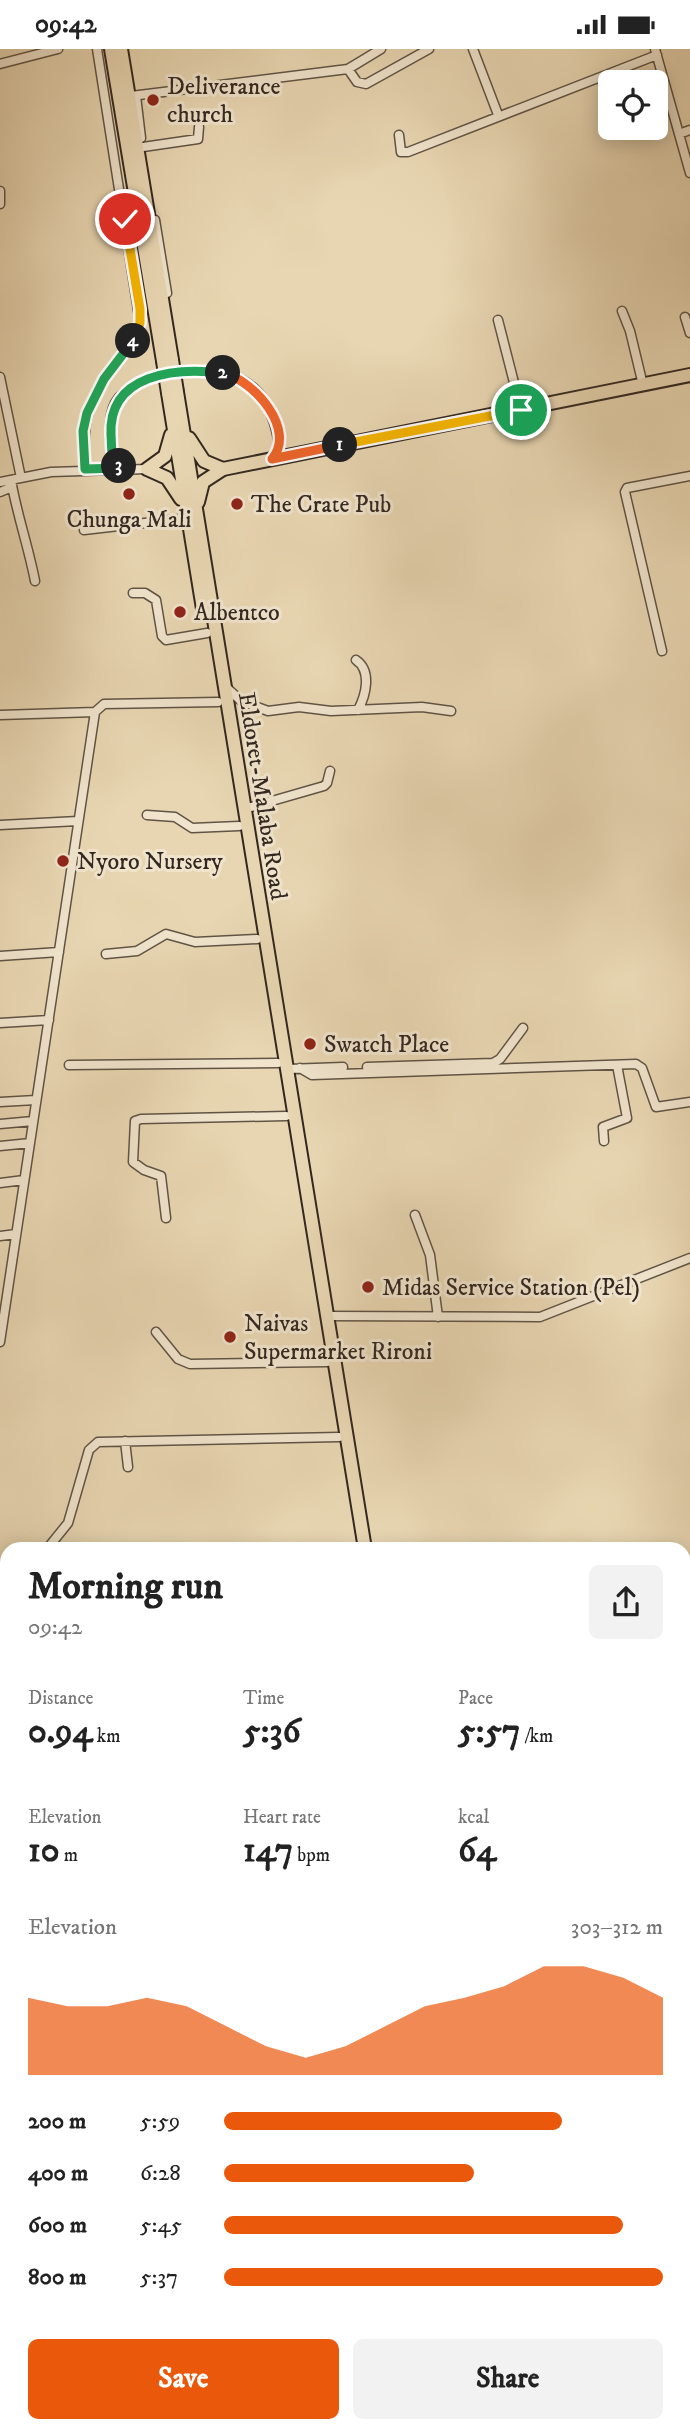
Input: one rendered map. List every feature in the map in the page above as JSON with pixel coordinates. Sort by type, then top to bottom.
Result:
[{"type":"main road","name":"Eldoret-Malaba Road","points":[[111,49],[199,529],[364,1542]]},
{"type":"main road","name":"Eldoret-Malaba Road","points":[[121,49],[133,96],[167,361]]},
{"type":"main road","points":[[199,529],[199,489],[208,477],[223,469],[690,375]]},
{"type":"main road","name":"Eldoret-Malaba Road","points":[[176,414],[188,515],[257,939],[288,1067],[286,1116],[357,1542]]},
{"type":"main road","points":[[176,414],[169,450],[162,460],[147,469],[173,484],[188,515]]},
{"type":"main road","points":[[176,414],[197,455],[223,469]]},
{"type":"street","points":[[0,64],[58,49]]},
{"type":"street","points":[[85,469],[83,431],[87,413],[104,379],[136,336],[140,323],[97,49]]},
{"type":"street","points":[[171,326],[133,96],[348,69],[381,49]]},
{"type":"street","points":[[348,69],[357,82],[366,84],[429,49]]},
{"type":"street","points":[[473,49],[497,111]]},
{"type":"street","points":[[399,135],[401,152],[408,152],[656,52],[690,173]]},
{"type":"street","points":[[143,147],[198,139],[200,127]]},
{"type":"street","points":[[679,134],[690,130]]},
{"type":"street","points":[[0,191],[0,204]]},
{"type":"street","points":[[622,311],[630,331],[643,385]]},
{"type":"street","points":[[685,317],[690,333]]},
{"type":"street","points":[[498,320],[521,410]]},
{"type":"street","points":[[122,468],[114,462],[111,430],[112,412],[119,398],[136,383],[199,372],[231,375],[246,382],[262,396],[278,435],[279,446],[272,459]]},
{"type":"street","points":[[0,377],[21,478]]},
{"type":"street","points":[[0,492],[21,478],[85,469],[147,469]]},
{"type":"street","points":[[662,652],[625,492],[627,488],[690,476]]},
{"type":"street","points":[[0,482],[12,484]]},
{"type":"street","points":[[12,484],[19,525],[26,534],[35,581]]},
{"type":"street","points":[[84,530],[188,515]]},
{"type":"street","points":[[133,593],[145,593],[156,600],[162,636],[166,640],[207,633]]},
{"type":"street","points":[[356,660],[361,664],[365,676],[364,698],[358,710]]},
{"type":"street","points":[[224,685],[241,701],[268,711],[299,707],[358,710],[422,708],[452,711]]},
{"type":"street","points":[[0,1342],[95,712],[104,704],[218,702]]},
{"type":"street","points":[[0,715],[95,712]]},
{"type":"street","points":[[244,809],[324,786],[330,771]]},
{"type":"street","points":[[147,814],[176,818],[192,828],[239,826]]},
{"type":"street","points":[[0,825],[78,821]]},
{"type":"street","points":[[106,954],[136,951],[166,934],[195,942],[257,939]]},
{"type":"street","points":[[0,956],[59,951]]},
{"type":"street","points":[[0,1023],[49,1020]]},
{"type":"street","points":[[69,1065],[288,1067],[493,1063],[500,1059],[523,1028]]},
{"type":"street","points":[[604,1141],[603,1127],[627,1118],[617,1065]]},
{"type":"street","points":[[288,1067],[312,1075],[641,1066],[656,1107],[690,1102]]},
{"type":"street","points":[[0,1103],[36,1100]]},
{"type":"street","points":[[166,1218],[161,1176],[134,1162],[135,1121],[286,1116]]},
{"type":"street","points":[[0,1124],[33,1121]]},
{"type":"street","points":[[0,1146],[30,1143]]},
{"type":"street","points":[[0,1183],[24,1180]]},
{"type":"street","points":[[415,1215],[430,1255],[438,1317]]},
{"type":"street","points":[[0,1235],[16,1234]]},
{"type":"street","points":[[327,1316],[546,1316],[690,1258]]},
{"type":"street","points":[[156,1332],[178,1359],[190,1364],[327,1362]]},
{"type":"street","points":[[53,1542],[68,1524],[92,1445],[98,1442],[339,1437]]},
{"type":"street","points":[[125,1441],[128,1467]]},
{"type":"place","name":"Deliverance church","points":[[153,100]]},
{"type":"place","name":"Chunga Mali","points":[[129,494]]},
{"type":"place","name":"The Crate Pub","points":[[237,504]]},
{"type":"place","name":"Albentco","points":[[180,612]]},
{"type":"place","name":"Nyoro Nursery","points":[[63,861]]},
{"type":"place","name":"Swatch Place","points":[[310,1044]]},
{"type":"place","name":"Midas Service Station (Pel)","points":[[368,1287]]},
{"type":"place","name":"Naivas Supermarket Rironi","points":[[230,1337]]},
{"type":"route","points":[[125,219],[140,323],[136,336],[104,379],[87,413],[83,431],[85,469],[122,468],[114,462],[112,456],[111,430],[114,404],[126,389],[136,383],[184,373],[215,372],[231,375],[257,391],[271,414],[278,435],[279,446],[272,459],[521,410]]}]
